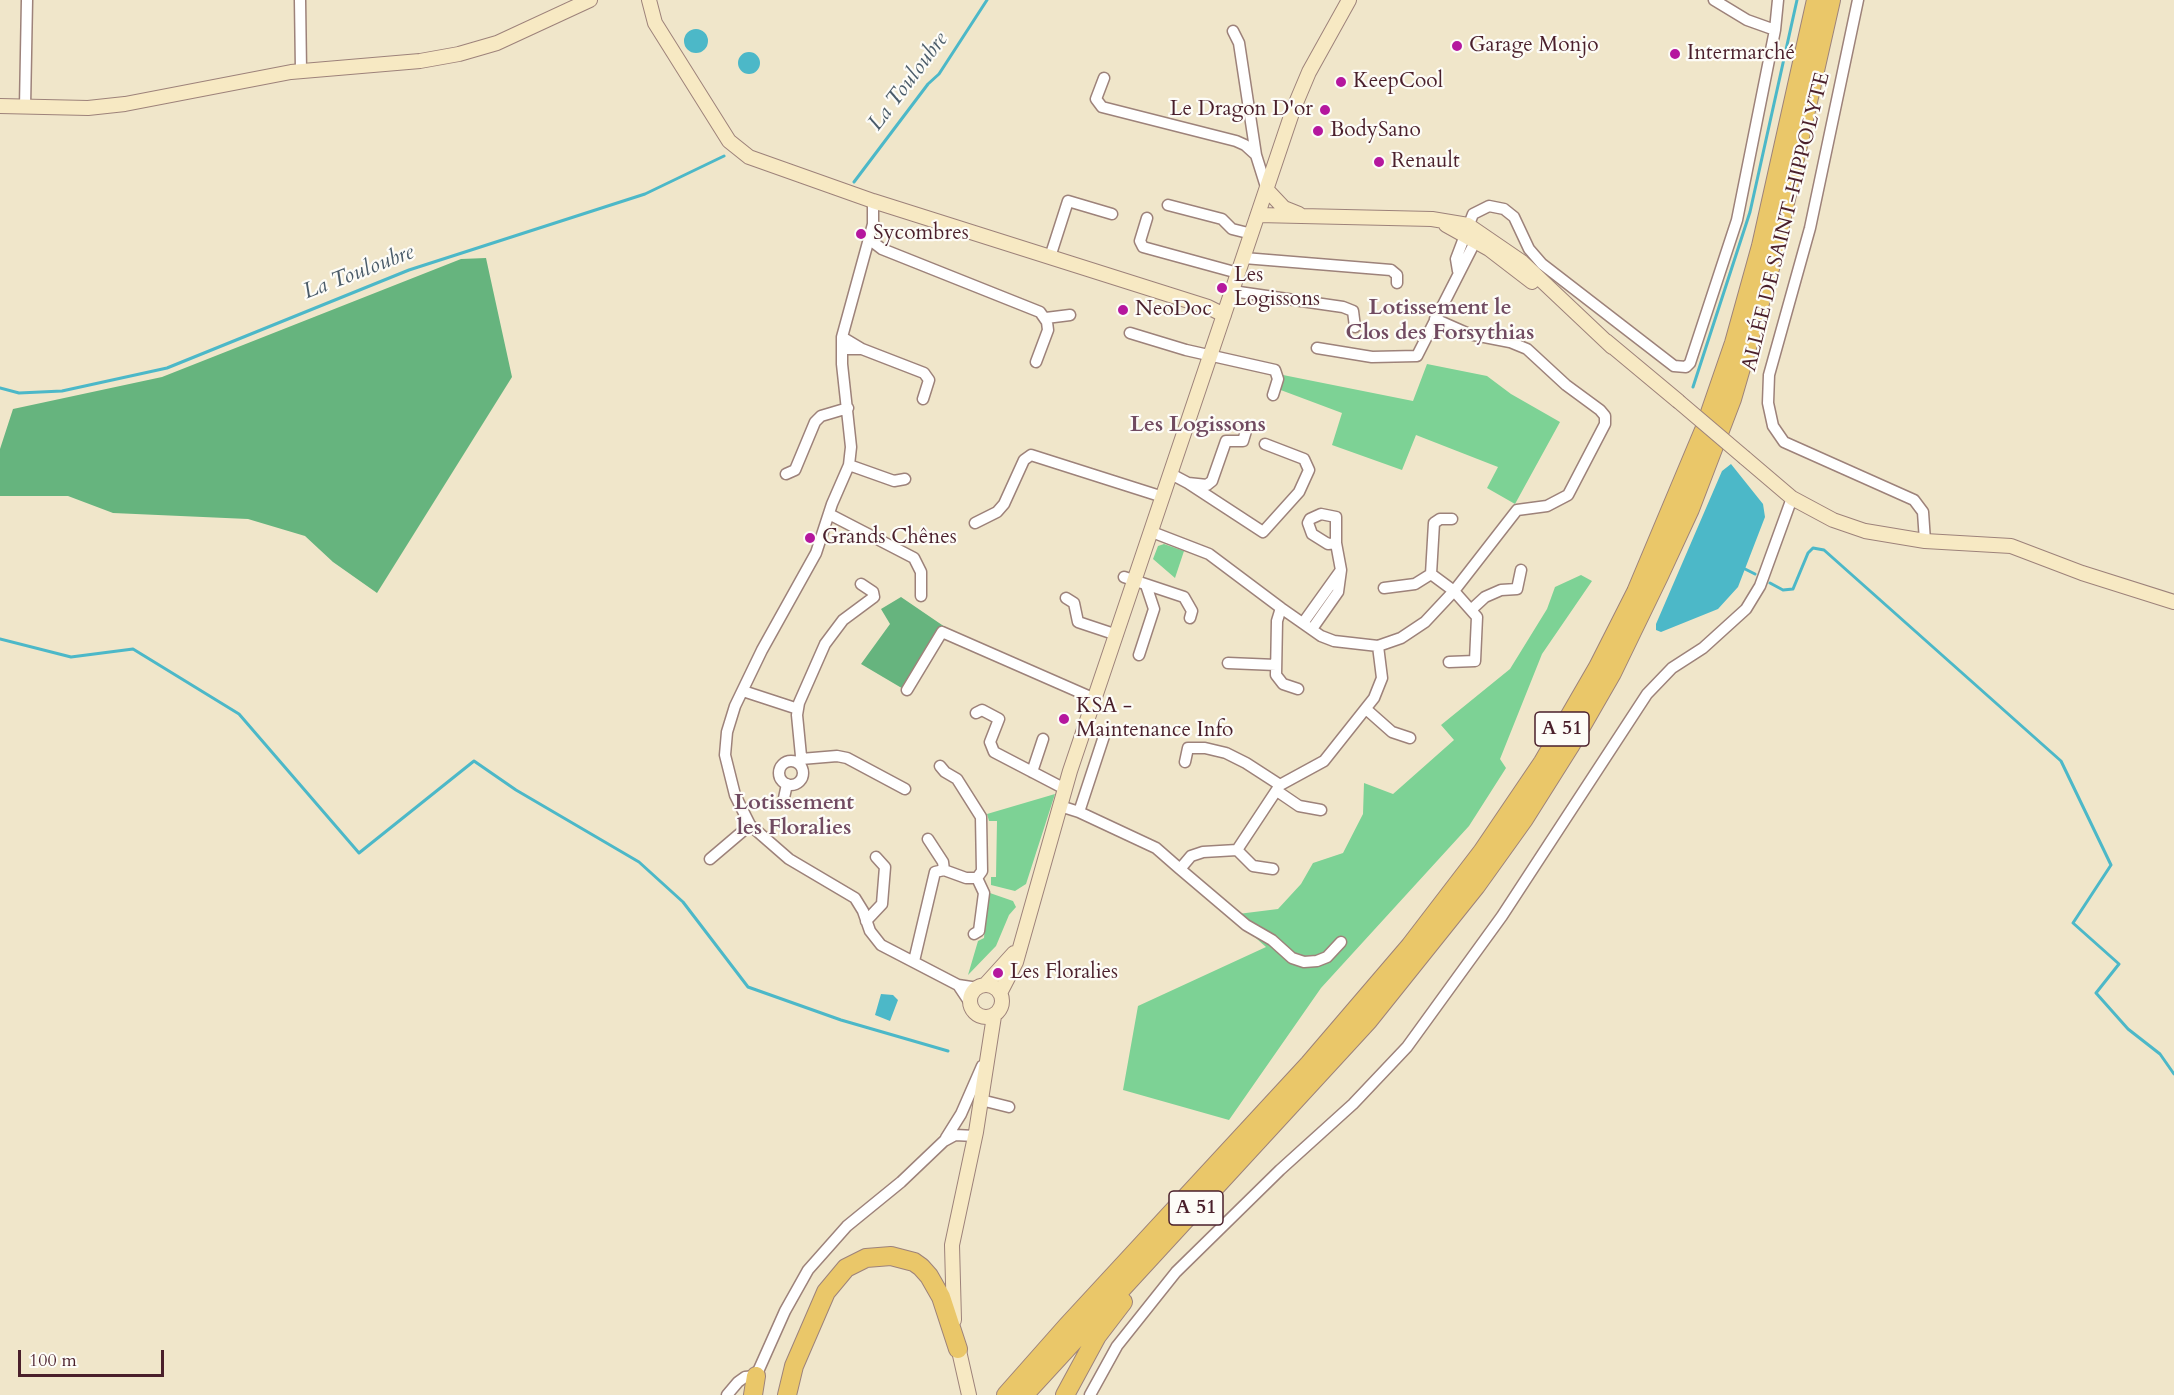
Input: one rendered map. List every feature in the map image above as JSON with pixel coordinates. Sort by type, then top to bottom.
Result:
[{"type":"highway","name":"A 51","points":[[1006,1395],[1066,1326],[1309,1064],[1410,946],[1482,852],[1525,789],[1598,667],[1671,515],[1734,343],[1761,246],[1816,0]]},
{"type":"highway","name":"A 51","points":[[1024,1395],[1368,1021],[1476,886],[1547,782],[1612,673],[1685,519],[1732,399],[1771,265],[1831,0]]},
{"type":"highway","points":[[1065,1395],[1097,1336],[1120,1305],[1327,1075],[1368,1021]]},
{"type":"highway","points":[[787,1395],[794,1366],[826,1292],[846,1268],[866,1258],[891,1256],[914,1262],[921,1267],[941,1297],[958,1349]]},
{"type":"highway","points":[[995,1395],[1026,1360],[1066,1326]]},
{"type":"highway","points":[[753,1395],[756,1376]]},
{"type":"main road","points":[[0,106],[88,108],[125,104],[301,70],[420,61],[459,54],[497,43],[590,0]]},
{"type":"main road","points":[[638,0],[655,23],[729,141],[738,150],[873,201],[1208,307],[1224,315]]},
{"type":"main road","points":[[649,0],[655,23]]},
{"type":"main road","points":[[1019,947],[972,994],[970,1003],[975,1012],[989,1016],[1001,1008],[1000,993],[1016,962],[1065,789],[1293,110],[1309,72],[1349,0]]},
{"type":"main road","points":[[1267,190],[1284,208],[1307,216]]},
{"type":"main road","points":[[1258,215],[1432,219],[1472,233],[1522,262],[1612,347]]},
{"type":"main road","points":[[1472,233],[1792,498],[1833,520],[1865,531],[1925,541],[2011,546],[2082,573],[2174,602]]},
{"type":"main road","points":[[981,986],[994,987],[1000,993]]},
{"type":"main road","points":[[969,1394],[958,1349],[951,1286],[952,1245],[981,1100],[990,1041],[989,1016]]},
{"type":"street","points":[[25,107],[27,0]]},
{"type":"street","points":[[300,0],[301,70]]},
{"type":"street","points":[[1714,0],[1747,20],[1775,30]]},
{"type":"street","points":[[1317,348],[1372,357],[1412,358],[1421,351],[1458,271],[1456,259],[1472,233],[1473,214],[1480,208],[1496,207],[1509,212],[1529,249],[1542,264],[1674,366],[1686,367],[1690,363],[1737,220],[1775,30],[1778,0]]},
{"type":"street","name":"ALLÉE DE SAINT-HIPPOLYTE","points":[[1858,0],[1810,228],[1769,375],[1768,403],[1773,426],[1784,442],[1914,500],[1923,512],[1925,541]]},
{"type":"street","points":[[1233,31],[1239,43],[1256,155],[1267,190]]},
{"type":"street","points":[[1104,78],[1096,99],[1101,107],[1236,141],[1245,145],[1256,155]]},
{"type":"street","points":[[873,201],[873,224],[842,337],[851,447],[849,465],[816,553],[762,650],[743,691],[727,732],[725,755],[735,795],[750,825],[789,859],[855,898],[870,931],[880,945],[958,985],[981,986]]},
{"type":"street","points":[[1050,257],[1068,201],[1112,214]]},
{"type":"street","points":[[873,224],[887,205]]},
{"type":"street","points":[[1168,205],[1222,219],[1232,229],[1252,234]]},
{"type":"street","points":[[1147,218],[1140,241],[1143,247],[1238,273]]},
{"type":"street","points":[[869,239],[882,249],[1040,312],[1046,318],[1048,330],[1036,362]]},
{"type":"street","points":[[865,252],[882,249]]},
{"type":"street","points":[[1244,258],[1391,270],[1397,275],[1397,283]]},
{"type":"street","points":[[1232,291],[1343,307],[1353,311],[1355,327]]},
{"type":"street","points":[[1046,318],[1070,315]]},
{"type":"street","points":[[1152,532],[1209,554],[1281,608],[1334,641],[1378,646],[1401,638],[1425,622],[1454,591],[1517,510],[1553,503],[1568,495],[1605,424],[1605,416],[1527,349],[1510,342],[1469,334],[1435,319]]},
{"type":"street","points":[[1130,333],[1186,350],[1275,370],[1278,379],[1273,395]]},
{"type":"street","points":[[842,337],[862,349],[924,373],[929,380],[923,399]]},
{"type":"street","points":[[842,349],[862,349]]},
{"type":"street","points":[[786,474],[795,470],[815,422],[821,416],[848,408]]},
{"type":"street","points":[[1188,483],[1200,486],[1212,481],[1226,441],[1243,441],[1246,431]]},
{"type":"street","points":[[1171,474],[1263,532],[1299,492],[1310,470],[1304,459],[1265,444]]},
{"type":"street","points":[[975,523],[997,512],[1004,504],[1024,460],[1031,455],[1163,496]]},
{"type":"street","points":[[849,465],[894,481],[905,479]]},
{"type":"street","points":[[1090,1395],[1117,1346],[1176,1272],[1272,1178],[1353,1104],[1407,1047],[1502,916],[1647,694],[1672,668],[1703,648],[1746,609],[1760,586],[1792,498]]},
{"type":"street","points":[[830,514],[914,558],[921,572],[921,596]]},
{"type":"street","points":[[1431,574],[1434,523],[1440,519],[1452,519]]},
{"type":"street","points":[[1307,626],[1341,570],[1336,543]]},
{"type":"street","points":[[1472,609],[1485,597],[1502,590],[1517,589],[1521,570]]},
{"type":"street","points":[[1431,574],[1454,591],[1477,617],[1475,661],[1449,662]]},
{"type":"street","points":[[1383,588],[1415,584],[1431,574]]},
{"type":"street","points":[[1135,581],[1184,597],[1192,611],[1190,618]]},
{"type":"street","points":[[1135,581],[1154,609],[1139,655]]},
{"type":"street","points":[[861,584],[873,592],[874,597],[843,620],[825,644],[798,709],[800,762],[802,771],[801,779],[795,784],[787,784],[781,779],[780,768],[788,762],[800,762],[842,756],[905,789]]},
{"type":"street","points":[[1066,598],[1074,603],[1078,622],[1117,635]]},
{"type":"street","points":[[1281,608],[1277,621],[1278,680],[1290,688],[1298,689]]},
{"type":"street","points":[[907,690],[942,632],[1095,699]]},
{"type":"street","points":[[1237,850],[1278,788],[1324,761],[1366,710],[1378,692],[1382,678],[1378,646]]},
{"type":"street","points":[[1228,663],[1276,665]]},
{"type":"street","points":[[743,691],[798,709]]},
{"type":"street","points":[[976,713],[982,710],[999,719],[990,742],[994,752],[1065,789]]},
{"type":"street","points":[[1366,710],[1392,732],[1410,738]]},
{"type":"street","points":[[1079,812],[1105,733]]},
{"type":"street","points":[[1032,772],[1043,739]]},
{"type":"street","points":[[1185,762],[1188,748],[1205,748],[1226,753],[1246,763],[1299,807],[1321,810]]},
{"type":"street","points":[[940,766],[945,772],[957,778],[981,817],[982,871],[977,878]]},
{"type":"street","points":[[786,803],[784,798],[787,784]]},
{"type":"street","points":[[1060,806],[1079,812],[1156,848],[1246,925],[1272,940],[1292,958],[1304,962],[1317,962],[1327,957],[1341,942]]},
{"type":"street","points":[[710,859],[750,825]]},
{"type":"street","points":[[928,839],[943,862],[944,870]]},
{"type":"street","points":[[1180,869],[1191,856],[1203,852],[1237,850],[1253,866],[1273,869]]},
{"type":"street","points":[[866,921],[882,904],[885,867],[876,856]]},
{"type":"street","points":[[914,961],[932,876],[944,870],[966,878],[977,878]]},
{"type":"street","points":[[974,933],[979,931],[984,893],[977,878]]},
{"type":"street","points":[[958,985],[970,1003]]},
{"type":"street","points":[[944,1141],[975,1087],[990,1041]]},
{"type":"street","points":[[981,1100],[1009,1107]]},
{"type":"street","points":[[728,1395],[746,1377],[756,1376],[785,1311],[808,1270],[847,1226],[901,1182],[944,1141],[955,1135],[975,1134]]},
{"type":"green space","points":[[486,258],[512,377],[377,593],[333,562],[305,536],[248,519],[113,513],[68,496],[0,496],[0,449],[13,409],[162,377],[461,259]]},
{"type":"green space","points":[[1427,364],[1487,376],[1511,394],[1560,422],[1515,504],[1487,488],[1498,467],[1416,435],[1402,470],[1332,445],[1342,413],[1278,389],[1283,375],[1413,401]]},
{"type":"green space","points":[[1164,544],[1184,551],[1175,578],[1153,559],[1158,546]]},
{"type":"green space","points":[[1581,575],[1592,581],[1542,654],[1500,759],[1506,768],[1469,826],[1321,988],[1229,1120],[1123,1090],[1138,1006],[1266,947],[1230,915],[1278,909],[1301,884],[1313,863],[1343,853],[1363,814],[1364,783],[1393,794],[1454,740],[1441,725],[1510,669],[1547,609],[1555,587]]},
{"type":"green space","points":[[901,597],[945,627],[905,690],[861,664],[890,624],[881,609]]},
{"type":"green space","points":[[1055,794],[1026,884],[1015,891],[991,885],[991,877],[996,877],[997,821],[989,821],[987,814]]},
{"type":"green space","points":[[987,892],[1013,901],[1016,907],[1009,915],[996,946],[968,975],[978,941],[984,938]]},
{"type":"water","points":[[696,29],[705,32],[708,41],[705,50],[696,53],[687,50],[684,41],[687,32]]},
{"type":"water","points":[[749,52],[759,59],[760,63],[753,73],[749,74],[739,67],[738,63],[745,53]]},
{"type":"water","points":[[1731,464],[1763,504],[1765,517],[1738,587],[1718,609],[1661,632],[1656,630],[1656,624],[1722,471]]},
{"type":"water","points":[[881,994],[893,995],[898,1000],[890,1021],[875,1015]]},
{"type":"waterway","name":"La Touloubre","points":[[854,182],[928,84],[939,74],[987,0]]},
{"type":"waterway","points":[[1693,387],[1750,212],[1797,0]]},
{"type":"waterway","name":"La Touloubre","points":[[0,388],[19,393],[62,391],[167,368],[409,270],[645,194],[724,156]]},
{"type":"waterway","points":[[1770,583],[1783,590],[1793,589],[1808,553],[1813,548],[1824,550],[2061,761],[2111,865],[2073,923],[2119,964],[2096,993],[2128,1029],[2160,1054],[2174,1074]]},
{"type":"waterway","points":[[1743,568],[1755,574]]},
{"type":"waterway","points":[[0,639],[71,657],[133,649],[239,714],[359,853],[474,761],[516,790],[639,862],[683,902],[748,987],[841,1020],[948,1051]]},
{"type":"place","name":"Garage Monjo","points":[[1457,46]]},
{"type":"place","name":"Intermarché","points":[[1675,54]]},
{"type":"place","name":"KeepCool","points":[[1341,82]]},
{"type":"place","name":"Le Dragon D'or","points":[[1325,110]]},
{"type":"place","name":"BodySano","points":[[1318,131]]},
{"type":"place","name":"Renault","points":[[1379,162]]},
{"type":"place","name":"Sycombres","points":[[861,234]]},
{"type":"place","name":"Les Logissons","points":[[1222,288]]},
{"type":"place","name":"NeoDoc","points":[[1123,310]]},
{"type":"place","name":"Grands Chênes","points":[[810,538]]},
{"type":"place","name":"KSA - Maintenance Info","points":[[1064,719]]},
{"type":"place","name":"Les Floralies","points":[[998,973]]},
{"type":"district","name":"Lotissement le Clos des Forsythias","points":[[1440,322]]},
{"type":"district","name":"Les Logissons","points":[[1198,426]]},
{"type":"district","name":"Lotissement les Floralies","points":[[794,816]]}]
